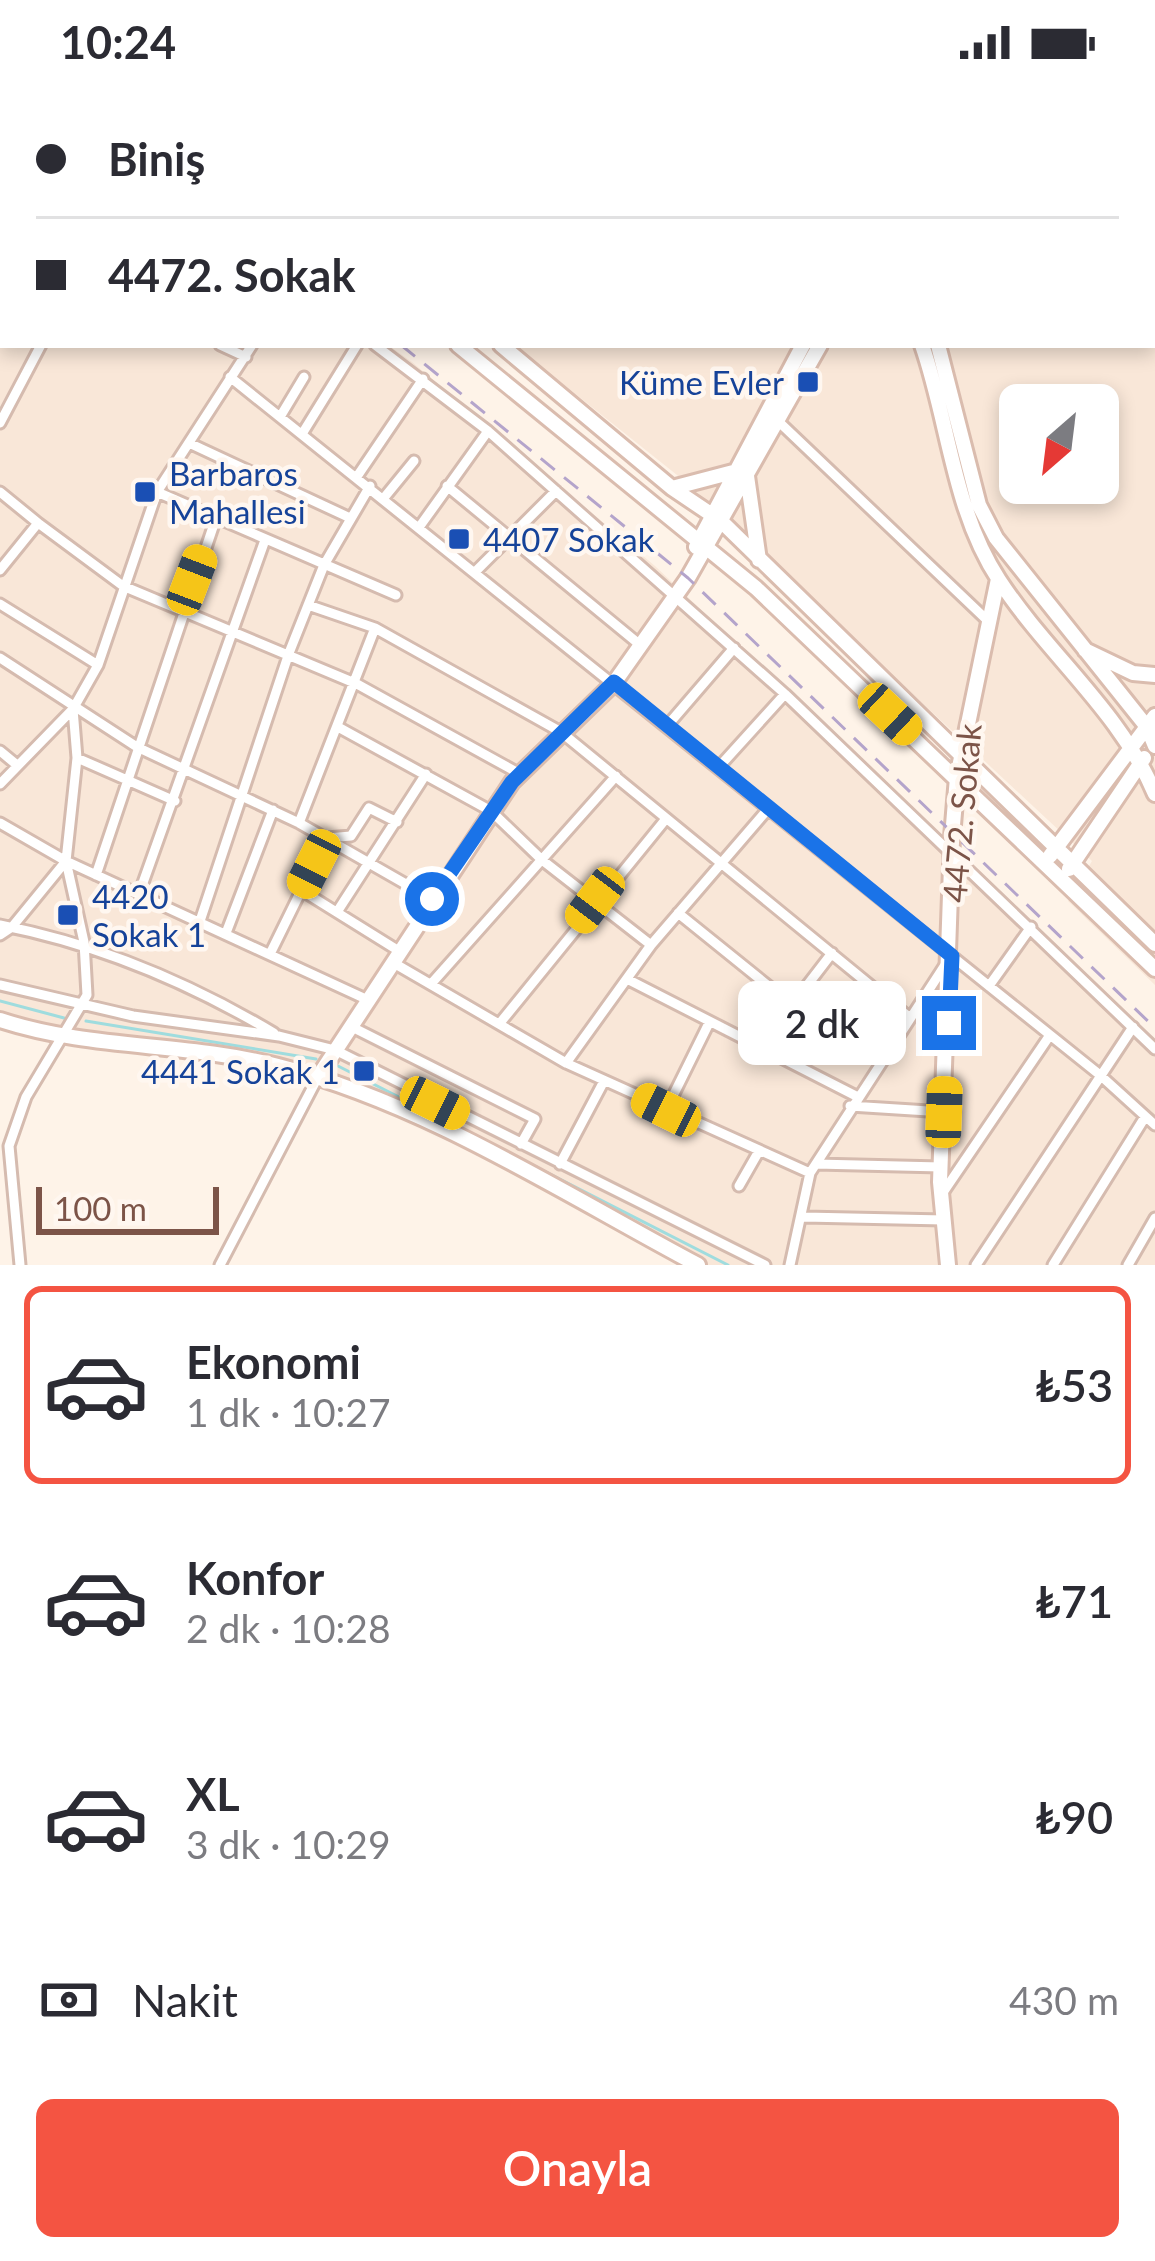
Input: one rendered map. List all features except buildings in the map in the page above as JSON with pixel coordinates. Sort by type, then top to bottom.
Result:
[{"type":"street","points":[[0,423],[39,348]]},
{"type":"street","points":[[226,348],[245,357]]},
{"type":"street","points":[[0,784],[73,709],[98,664],[157,492],[250,348]]},
{"type":"street","points":[[302,434],[355,348]]},
{"type":"street","points":[[379,348],[488,431],[785,694],[1155,1049]]},
{"type":"street","points":[[462,348],[703,543],[957,777],[1155,969]]},
{"type":"street","points":[[505,348],[672,488],[718,518],[1155,944]]},
{"type":"street","points":[[220,1265],[318,1077],[491,811],[520,774],[614,682],[673,594],[742,474],[802,348]]},
{"type":"street","points":[[672,488],[742,474],[778,422],[818,348]]},
{"type":"street","points":[[923,348],[974,534],[998,579],[1132,744],[1155,794]]},
{"type":"street","points":[[940,348],[979,505],[996,538],[1081,648],[1151,722],[1155,744],[1081,830],[1053,847],[1048,859],[1053,872]]},
{"type":"street","points":[[280,417],[304,376]]},
{"type":"street","points":[[230,377],[1100,1075],[1155,1125]]},
{"type":"street","points":[[356,478],[423,379]]},
{"type":"street","points":[[778,422],[987,620]]},
{"type":"street","points":[[420,526],[488,431]]},
{"type":"street","points":[[188,443],[348,518]]},
{"type":"street","points":[[383,499],[414,461]]},
{"type":"street","points":[[742,474],[759,560]]},
{"type":"street","points":[[200,921],[289,652],[324,565],[370,486]]},
{"type":"street","points":[[447,486],[639,644]]},
{"type":"street","points":[[475,572],[556,491]]},
{"type":"street","points":[[0,492],[123,586],[357,684],[520,774]]},
{"type":"street","points":[[157,492],[396,595]]},
{"type":"street","points":[[96,875],[216,518]]},
{"type":"street","points":[[0,569],[38,523]]},
{"type":"street","points":[[139,894],[265,539]]},
{"type":"street","name":"4472. Sokak","points":[[949,1265],[941,1167],[957,777],[998,579]]},
{"type":"street","points":[[0,604],[98,664]]},
{"type":"street","points":[[308,605],[375,628],[562,732],[909,1017]]},
{"type":"street","points":[[299,823],[375,628]]},
{"type":"street","points":[[668,726],[734,648]]},
{"type":"street","points":[[1081,648],[1133,673],[1155,675]]},
{"type":"street","points":[[0,658],[137,747],[299,823],[432,899]]},
{"type":"street","points":[[718,768],[785,694]]},
{"type":"street","points":[[20,1265],[9,1146],[26,1097],[83,1004],[84,942],[66,861],[77,758],[73,709]]},
{"type":"street","points":[[1053,872],[1061,874],[1073,864],[1081,830],[1132,744],[1151,722]]},
{"type":"street","points":[[338,727],[491,811],[542,860],[651,945]]},
{"type":"street","points":[[0,751],[17,765]]},
{"type":"street","points":[[77,758],[175,801]]},
{"type":"street","points":[[337,913],[426,774]]},
{"type":"street","points":[[431,984],[616,776]]},
{"type":"street","points":[[327,838],[351,836],[369,808],[397,822]]},
{"type":"street","points":[[566,1063],[651,945],[768,808]]},
{"type":"street","points":[[226,933],[273,810]]},
{"type":"street","points":[[500,1023],[595,900],[665,820]]},
{"type":"street","points":[[1023,820],[1057,832],[1081,830]]},
{"type":"street","points":[[0,823],[66,861],[368,1000]]},
{"type":"street","points":[[1081,830],[1096,888]]},
{"type":"street","points":[[271,954],[327,838]]},
{"type":"street","points":[[0,934],[66,861]]},
{"type":"street","points":[[301,890],[431,984],[566,1063],[759,1151],[813,1168],[941,1167]]},
{"type":"street","points":[[678,913],[792,1005]]},
{"type":"street","points":[[6,926],[84,942],[224,1003],[279,1036]]},
{"type":"street","points":[[989,986],[1031,927]]},
{"type":"street","points":[[760,1048],[832,953]]},
{"type":"street","points":[[790,1265],[813,1168],[952,956]]},
{"type":"street","points":[[627,979],[853,1101],[944,1112]]},
{"type":"street","points":[[0,985],[335,1050],[764,1265]]},
{"type":"street","points":[[0,1020],[64,1039],[272,1064],[318,1077],[428,1124],[698,1265]]},
{"type":"street","points":[[666,1110],[709,1023]]},
{"type":"street","points":[[352,1027],[536,1119],[521,1144]]},
{"type":"street","points":[[976,1265],[1133,1027]]},
{"type":"street","points":[[942,1195],[1050,1035]]},
{"type":"street","points":[[560,1164],[604,1081]]},
{"type":"street","points":[[1053,1265],[1145,1117]]},
{"type":"street","points":[[739,1186],[759,1151]]},
{"type":"street","points":[[804,1217],[944,1220]]},
{"type":"street","points":[[1128,1265],[1155,1218]]},
{"type":"shaded area","points":[[0,348],[392,348],[655,566],[1155,1042],[1155,1265],[705,1265],[315,1067],[58,1030],[0,1011]]},
{"type":"shaded area","points":[[518,348],[1155,348],[1155,985],[1068,901],[1092,861],[677,475]]},
{"type":"waterway","points":[[0,1001],[64,1018]]},
{"type":"waterway","points":[[86,1021],[316,1059]]},
{"type":"waterway","points":[[338,1066],[728,1265]]},
{"type":"railway","points":[[405,348],[688,578],[1155,1028]]},
{"type":"place","name":"Küme Evler","points":[[808,382]]},
{"type":"place","name":"Barbaros Mahallesi","points":[[145,492]]},
{"type":"place","name":"4407 Sokak","points":[[459,539]]},
{"type":"place","name":"4420 Sokak 1","points":[[68,915]]},
{"type":"place","name":"4441 Sokak 1","points":[[364,1071]]},
{"type":"route","points":[[432,899],[512,782],[614,682],[952,956],[949,1023]]}]
